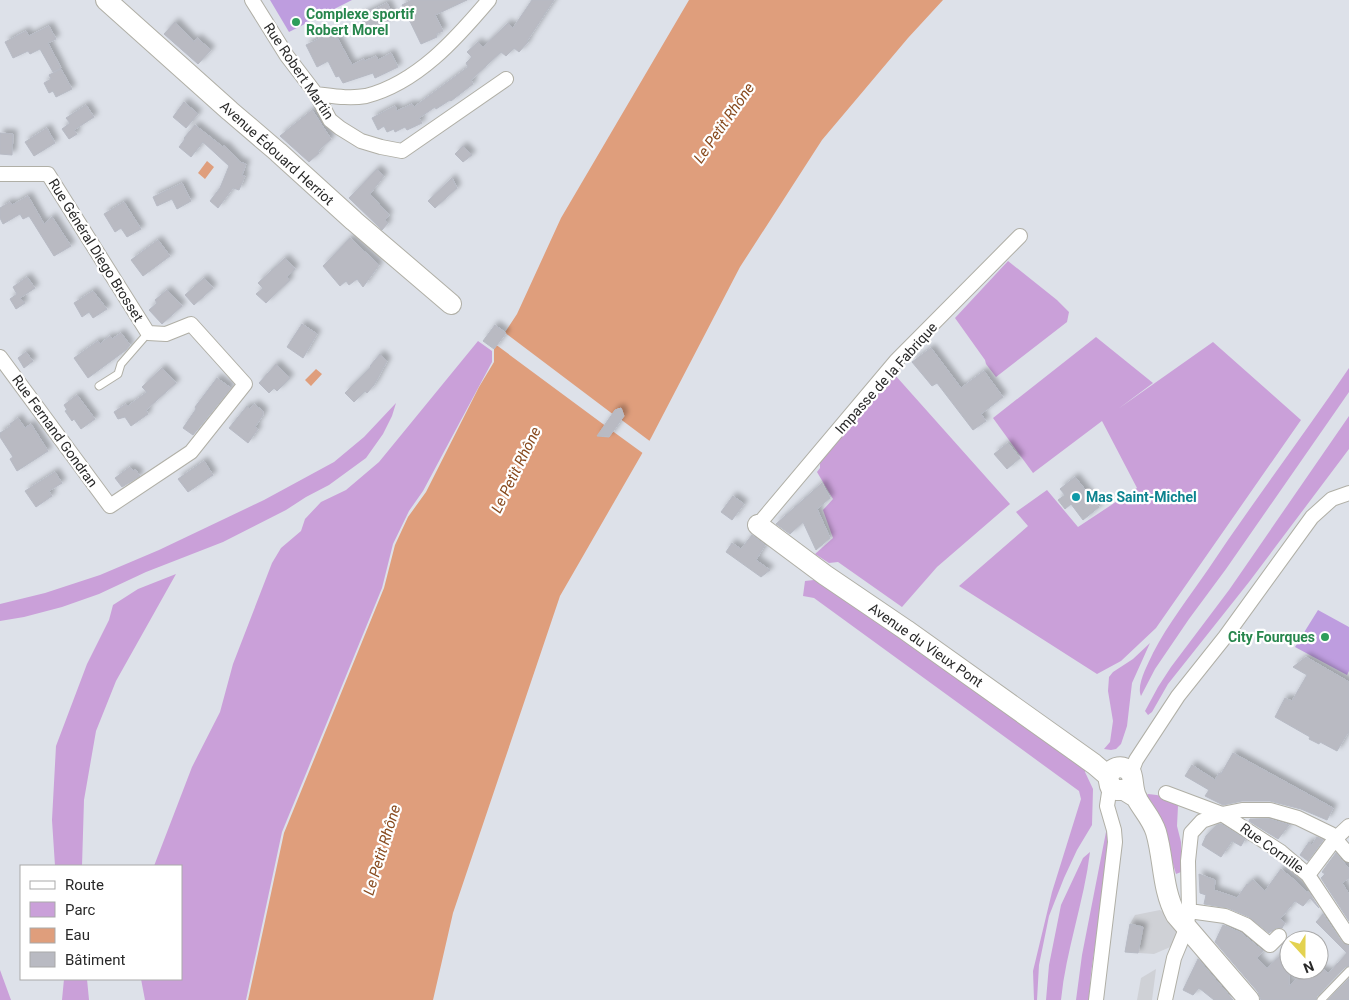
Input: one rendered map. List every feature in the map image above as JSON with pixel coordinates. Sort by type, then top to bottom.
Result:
[{"type":"street","name":"Avenue Édouard Herriot","points":[[106,0],[354,221],[451,304]]},
{"type":"street","name":"Rue Robert Martin","points":[[252,0],[287,56],[316,94],[330,120],[344,132],[361,141],[380,147],[402,151],[506,79]]},
{"type":"street","points":[[316,94],[345,98],[366,96],[398,83],[419,70],[455,38],[488,0]]},
{"type":"street","name":"Rue Général Diego Brosset","points":[[0,174],[48,174],[148,333],[166,334],[191,324],[245,384],[191,452],[110,506]]},
{"type":"street","name":"Impasse de la Fabrique","points":[[758,525],[896,361],[1020,236]]},
{"type":"street","name":"Rue Fernand Gondran","points":[[0,357],[110,506]]},
{"type":"street","points":[[1096,1000],[1115,842],[1114,830],[1107,806],[1119,780],[1178,696],[1225,637],[1312,517],[1332,499],[1349,493]]},
{"type":"street","name":"Avenue du Vieux Pont","points":[[758,525],[818,570],[914,635],[1119,780],[1151,820],[1156,831],[1162,853],[1171,906],[1188,920],[1249,1000]]},
{"type":"street","name":"Rue Cornille","points":[[1166,793],[1222,814],[1281,852],[1308,875],[1349,937]]},
{"type":"street","points":[[1164,1000],[1174,958],[1188,920],[1190,833],[1202,821],[1242,810],[1270,810],[1298,818],[1331,834],[1349,855]]},
{"type":"street","points":[[1308,875],[1335,839],[1349,826]]},
{"type":"street","points":[[1188,920],[1225,916],[1246,925],[1270,945],[1279,936]]},
{"type":"lane","points":[[98,386],[118,374],[121,364],[148,333]]},
{"type":"lane","points":[[1321,1000],[1349,971]]},
{"type":"green space","points":[[1008,261],[1057,300],[1069,312],[1067,322],[996,377],[955,318]]},
{"type":"green space","points":[[1096,337],[1153,383],[1118,409],[1213,342],[1301,420],[1156,628],[1121,661],[1097,674],[959,586],[1028,526],[1016,512],[1047,490],[1078,527],[1137,488],[1102,421],[1033,473],[993,418]]},
{"type":"green space","points":[[478,341],[492,351],[492,362],[423,491],[409,511],[393,544],[382,588],[282,832],[246,1000],[145,1000],[141,980],[182,980],[182,865],[154,865],[192,767],[220,712],[233,664],[272,563],[281,548],[301,531],[305,519],[321,502],[346,490],[379,462]]},
{"type":"green space","points":[[1349,368],[1349,392],[1189,619],[1155,669],[1141,696],[1140,686],[1143,674],[1165,632]]},
{"type":"green space","points":[[895,375],[1010,504],[937,567],[902,607],[838,562],[829,563],[815,554],[833,538],[823,510],[833,499],[817,472],[820,468],[820,457]]},
{"type":"green space","points":[[396,403],[383,434],[366,458],[329,485],[286,510],[223,542],[146,572],[99,594],[62,607],[0,621],[0,604],[45,593],[100,575],[159,550],[264,500],[334,462],[364,437]]},
{"type":"green space","points":[[1349,416],[1349,449],[1249,582],[1168,684],[1152,712],[1148,715],[1145,711],[1171,667],[1229,590]]},
{"type":"green space","points":[[176,574],[116,681],[96,731],[84,800],[82,865],[55,865],[52,820],[56,746],[87,664],[109,620],[113,605],[138,589]]},
{"type":"green space","points":[[814,580],[823,584],[1085,768],[1093,789],[1092,825],[1077,850],[1049,916],[1039,965],[1037,1000],[1034,1000],[1033,971],[1052,892],[1081,799],[1079,791],[814,598],[803,596],[805,581]]},
{"type":"green space","points":[[1150,643],[1132,683],[1127,726],[1121,744],[1116,749],[1104,749],[1110,742],[1113,721],[1108,691],[1109,677]]},
{"type":"green space","points":[[1148,794],[1164,797],[1178,806],[1177,826],[1181,842],[1181,872],[1176,874],[1170,854],[1144,798]]},
{"type":"green space","points":[[1106,832],[1109,834],[1110,842],[1091,973],[1089,1000],[1076,1000],[1082,955]]},
{"type":"green space","points":[[1090,852],[1084,889],[1063,981],[1061,1000],[1046,1000],[1049,965],[1061,905],[1083,858]]},
{"type":"green space","points":[[0,970],[11,1000],[0,1000]]},
{"type":"green space","points":[[64,980],[87,980],[89,1000],[62,1000]]},
{"type":"shaded area","name":"Complexe sportif Robert Morel","points":[[270,0],[352,0],[289,32]]},
{"type":"shaded area","name":"City Fourques","points":[[1318,610],[1349,627],[1349,671],[1347,675],[1295,647]]},
{"type":"shaded area","points":[[1160,910],[1168,916],[1176,927],[1179,938],[1175,945],[1154,954],[1125,952],[1130,924],[1135,915]]},
{"type":"shaded area","points":[[1156,969],[1152,1000],[1137,1000],[1141,978]]},
{"type":"water","name":"Le Petit Rhône","points":[[689,0],[943,0],[908,38],[822,140],[740,267],[651,438],[560,596],[453,913],[433,1000],[248,1000],[284,833],[384,588],[395,545],[408,517],[426,492],[479,387],[494,362],[494,349],[517,314],[561,218]],"holes":[[[622,409],[624,416],[609,437],[602,437],[601,431],[615,410]]]},
{"type":"water","points":[[207,161],[214,167],[205,179],[198,173]]},
{"type":"water","points":[[316,369],[322,374],[311,386],[305,380]]},
{"type":"pier","points":[[504,332],[614,415],[607,427],[495,344]]},
{"type":"pier","points":[[619,418],[651,442],[644,454],[611,430]]},
{"type":"building","points":[[412,0],[467,0],[435,15],[443,31],[436,34],[437,37],[421,44],[402,5]]},
{"type":"building","points":[[532,0],[554,0],[528,42],[519,52],[514,48],[506,56],[501,52],[471,80],[473,84],[451,101],[436,109],[435,107],[419,118],[422,123],[407,130],[405,127],[395,132],[394,129],[387,132],[384,126],[378,130],[372,118],[395,106],[397,111],[412,104],[414,107],[468,67],[466,63],[472,57],[467,52],[478,42],[483,47],[508,23],[513,28]]},
{"type":"building","points":[[387,3],[394,18],[368,31],[360,16]]},
{"type":"building","points":[[175,22],[194,42],[197,38],[211,50],[198,64],[164,34]]},
{"type":"building","points":[[49,26],[56,39],[48,43],[61,68],[53,72],[40,49],[30,54],[28,51],[13,58],[5,42],[26,31],[29,36]]},
{"type":"building","points":[[334,32],[352,65],[376,56],[378,60],[391,53],[398,67],[375,78],[373,73],[343,83],[339,76],[336,77],[328,61],[317,67],[306,45]]},
{"type":"building","points":[[61,69],[72,89],[56,97],[53,91],[49,93],[44,83],[51,79],[49,75]]},
{"type":"building","points":[[184,102],[198,114],[186,128],[173,117]]},
{"type":"building","points":[[86,105],[94,117],[74,130],[77,134],[69,139],[62,129],[70,123],[66,118]]},
{"type":"building","points":[[312,110],[331,139],[309,162],[280,136]]},
{"type":"building","points":[[195,125],[223,147],[224,145],[240,162],[246,164],[242,175],[245,176],[239,190],[233,188],[218,208],[210,201],[220,188],[229,166],[203,142],[191,157],[179,147]]},
{"type":"building","points":[[47,128],[55,143],[34,156],[25,142]]},
{"type":"building","points":[[0,133],[13,134],[12,155],[0,154]]},
{"type":"building","points":[[463,146],[472,155],[463,162],[455,154]]},
{"type":"building","points":[[377,169],[384,176],[370,194],[389,215],[385,220],[388,223],[382,230],[349,198]]},
{"type":"building","points":[[452,178],[457,188],[435,208],[428,201]]},
{"type":"building","points":[[182,183],[191,201],[177,209],[172,199],[157,206],[153,197]]},
{"type":"building","points":[[28,196],[44,224],[52,217],[71,246],[54,256],[29,216],[23,219],[20,214],[3,224],[0,218],[0,208],[10,202],[12,205]]},
{"type":"building","points":[[124,202],[141,229],[127,237],[121,228],[115,232],[104,214]]},
{"type":"building","points":[[350,238],[379,265],[363,287],[357,279],[349,285],[346,281],[340,286],[323,266]]},
{"type":"building","points":[[158,240],[170,256],[143,276],[131,260]]},
{"type":"building","points":[[285,258],[295,269],[287,277],[290,280],[266,303],[256,294],[263,288],[258,283]]},
{"type":"building","points":[[27,277],[35,288],[20,298],[25,303],[16,309],[10,299],[17,294],[13,287]]},
{"type":"building","points":[[204,278],[213,288],[194,305],[185,295]]},
{"type":"building","points":[[167,290],[182,306],[162,324],[149,310],[157,303],[155,300]]},
{"type":"building","points":[[93,291],[107,309],[93,318],[89,312],[82,317],[74,303]]},
{"type":"building","points":[[302,324],[317,334],[303,358],[287,347]]},
{"type":"building","points":[[495,325],[506,333],[494,349],[483,341]]},
{"type":"building","points":[[121,333],[130,345],[88,378],[74,358],[98,341],[100,344],[110,336],[112,339]]},
{"type":"building","points":[[931,348],[961,388],[984,371],[1003,397],[981,414],[986,421],[973,430],[937,383],[932,386],[912,362]]},
{"type":"building","points":[[26,352],[33,361],[24,368],[18,358]]},
{"type":"building","points":[[380,354],[387,361],[374,385],[367,393],[365,391],[354,402],[345,393],[371,367]]},
{"type":"building","points":[[276,364],[290,378],[277,391],[274,388],[269,393],[259,383]]},
{"type":"building","points":[[162,368],[176,383],[146,410],[148,414],[131,426],[125,417],[118,419],[114,412],[126,404],[128,406],[147,392],[142,387]]},
{"type":"building","points":[[217,378],[231,388],[193,435],[183,428],[196,409],[195,407]]},
{"type":"building","points":[[77,395],[95,419],[81,429],[74,419],[72,421],[65,411],[67,410],[64,405]]},
{"type":"building","points":[[254,404],[263,411],[263,415],[255,427],[258,429],[248,443],[229,428],[247,406],[250,409]]},
{"type":"building","points":[[621,408],[624,416],[609,437],[597,436],[615,410]]},
{"type":"building","points":[[18,418],[25,428],[31,424],[48,451],[17,471],[10,459],[13,457],[0,437],[0,433],[11,426],[10,424]]},
{"type":"building","points":[[1008,443],[1020,458],[1007,469],[994,454]]},
{"type":"building","points":[[204,461],[213,475],[188,492],[178,479]]},
{"type":"building","points":[[130,467],[133,471],[135,469],[140,476],[122,487],[115,478]]},
{"type":"building","points":[[55,472],[62,483],[49,491],[52,496],[36,507],[25,491]]},
{"type":"building","name":"Mas Saint-Michel","points":[[1075,477],[1099,507],[1083,520],[1071,504],[1065,509],[1058,500],[1065,495],[1060,489]]},
{"type":"building","points":[[822,483],[830,498],[817,509],[830,538],[816,550],[803,522],[790,534],[776,524]]},
{"type":"building","points":[[733,496],[744,504],[732,520],[721,512]]},
{"type":"building","points":[[752,535],[765,545],[756,560],[770,570],[761,577],[726,552],[732,543],[741,549]]},
{"type":"building","points":[[1306,657],[1349,682],[1349,733],[1337,751],[1320,742],[1319,744],[1309,739],[1310,737],[1275,717],[1285,698],[1292,701],[1307,675],[1293,667]]},
{"type":"building","points":[[1233,753],[1333,808],[1327,820],[1301,809],[1270,801],[1242,801],[1223,805],[1205,796],[1209,790],[1185,776],[1192,765],[1215,780],[1219,773],[1221,774]]},
{"type":"building","points":[[1250,819],[1269,819],[1289,825],[1278,839],[1249,821]]},
{"type":"building","points":[[1221,824],[1245,839],[1241,846],[1232,841],[1221,857],[1202,845],[1206,836],[1217,825]]},
{"type":"building","points":[[1317,837],[1323,840],[1308,861],[1300,855],[1309,842],[1312,845]]},
{"type":"building","points":[[1336,853],[1349,869],[1349,878],[1342,883],[1349,894],[1349,921],[1321,878],[1325,874],[1322,872]]},
{"type":"building","points":[[1281,869],[1307,893],[1308,891],[1319,908],[1310,898],[1303,906],[1295,901],[1280,919],[1285,923],[1282,928],[1276,928],[1269,933],[1249,917],[1228,908],[1204,904],[1206,895],[1200,893],[1199,874],[1215,880],[1214,890],[1237,898],[1247,884],[1253,880],[1265,891]]},
{"type":"building","points":[[1323,914],[1342,942],[1349,946],[1349,966],[1345,967],[1317,996],[1316,1000],[1261,1000],[1258,992],[1215,942],[1223,925],[1241,933],[1263,951],[1257,958],[1267,968],[1279,957],[1279,980],[1289,980],[1289,986],[1295,980],[1329,980],[1329,973],[1347,953],[1329,935],[1329,930],[1324,930],[1316,922]]},
{"type":"building","points":[[1130,924],[1143,927],[1138,953],[1125,952]]},
{"type":"building","points":[[1198,959],[1233,1000],[1214,1000],[1199,988],[1193,995],[1183,990]]},
{"type":"building","points":[[1349,979],[1349,1000],[1328,1000]]},
{"type":"place","name":"Complexe sportif Robert Morel","points":[[296,22]]},
{"type":"place","name":"Mas Saint-Michel","points":[[1076,497]]},
{"type":"place","name":"City Fourques","points":[[1325,637]]}]
